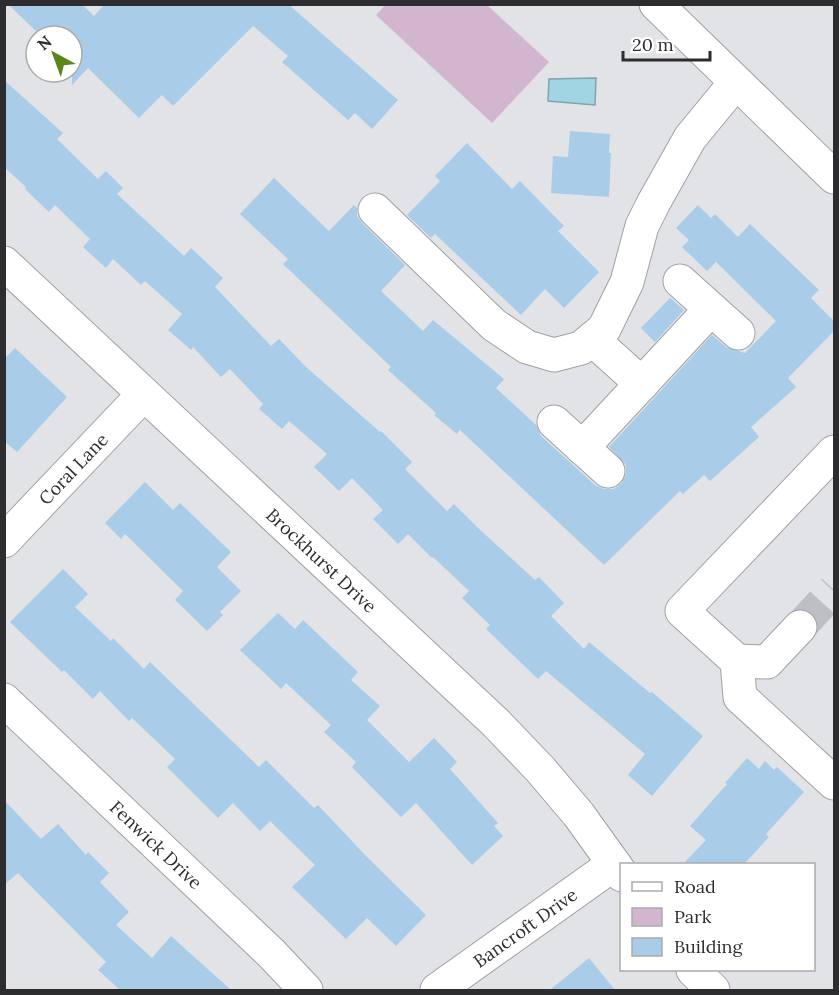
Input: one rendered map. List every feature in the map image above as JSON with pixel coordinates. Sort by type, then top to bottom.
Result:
[{"type":"street","points":[[656,4],[834,177]]},
{"type":"street","points":[[375,210],[494,325],[527,347],[554,355],[581,348],[604,328],[627,282],[642,226],[690,138],[736,82]]},
{"type":"street","name":"Brockhurst Drive","points":[[4,263],[496,723],[573,807],[618,870]]},
{"type":"street","points":[[680,281],[738,333]]},
{"type":"street","points":[[582,447],[711,309]]},
{"type":"street","points":[[592,339],[642,384]]},
{"type":"street","name":"Coral Lane","points":[[4,542],[143,395]]},
{"type":"street","points":[[554,422],[608,471]]},
{"type":"street","points":[[800,627],[767,662],[737,661],[682,611],[834,452]]},
{"type":"street","points":[[737,661],[740,697],[834,783]]},
{"type":"street","name":"Fenwick Drive","points":[[4,700],[272,954],[306,990]]},
{"type":"street","name":"Bancroft Drive","points":[[437,990],[618,870]]},
{"type":"street","points":[[695,971],[713,990]]},
{"type":"green space","points":[[386,4],[487,5],[549,62],[492,123],[376,15]]},
{"type":"water","points":[[596,78],[595,105],[548,101],[549,79]]},
{"type":"building","points":[[8,4],[82,4],[94,16],[105,4],[288,4],[398,100],[372,129],[355,113],[348,120],[282,62],[288,56],[253,26],[173,106],[162,95],[139,118],[88,68],[84,72],[84,24],[29,24]]},
{"type":"building","points":[[4,80],[63,133],[57,139],[98,179],[106,171],[123,188],[117,194],[184,256],[191,248],[223,278],[215,287],[271,346],[279,339],[306,367],[381,431],[412,462],[405,469],[447,511],[454,504],[535,580],[539,577],[564,603],[551,616],[584,649],[589,642],[703,736],[652,796],[628,775],[645,754],[546,671],[538,679],[486,629],[490,625],[462,598],[469,591],[408,534],[398,544],[373,519],[383,510],[352,478],[339,491],[314,467],[327,454],[289,421],[282,429],[259,409],[263,404],[230,369],[221,377],[193,347],[191,350],[168,330],[182,314],[145,281],[141,285],[113,259],[106,268],[83,247],[90,239],[55,205],[49,212],[4,167]]},
{"type":"building","points":[[570,131],[610,134],[609,197],[551,193],[553,156],[568,157]]},
{"type":"building","points":[[467,143],[512,189],[520,181],[564,226],[558,231],[599,272],[564,308],[545,289],[521,315],[435,234],[431,238],[407,215],[440,181],[435,176]]},
{"type":"building","points":[[274,178],[329,231],[354,205],[362,223],[405,265],[381,291],[423,331],[433,320],[504,379],[496,388],[536,425],[541,436],[595,485],[603,489],[614,489],[622,483],[626,474],[626,465],[609,447],[712,335],[726,347],[745,353],[776,321],[716,262],[707,271],[682,247],[689,240],[676,228],[698,205],[711,218],[715,214],[738,237],[750,224],[819,290],[811,298],[834,321],[834,331],[788,378],[796,387],[751,427],[759,437],[710,481],[704,475],[683,494],[680,491],[604,565],[460,430],[457,434],[434,415],[436,413],[388,370],[391,367],[283,264],[288,259],[240,214]]},
{"type":"building","points":[[670,298],[684,310],[655,342],[641,328]]},
{"type":"building","points":[[15,348],[67,397],[17,452],[4,441],[4,359]]},
{"type":"building","points":[[145,482],[173,510],[180,503],[231,552],[217,567],[241,591],[220,612],[223,615],[207,631],[175,600],[183,591],[125,534],[121,539],[105,523]]},
{"type":"building","points":[[63,569],[88,594],[75,607],[111,641],[113,638],[144,669],[150,662],[259,767],[266,760],[314,808],[318,805],[426,915],[396,946],[367,918],[346,939],[292,887],[315,865],[270,821],[260,831],[233,803],[218,818],[167,767],[175,759],[132,718],[129,721],[100,691],[93,699],[10,622]]},
{"type":"building","points":[[278,613],[295,629],[303,620],[358,672],[351,680],[380,706],[367,720],[409,762],[434,738],[457,762],[450,769],[498,823],[494,826],[503,836],[472,865],[416,803],[401,817],[352,767],[356,762],[324,732],[331,725],[286,683],[281,689],[240,650]]},
{"type":"building","points":[[747,758],[759,769],[765,761],[774,770],[777,767],[804,792],[766,834],[769,837],[745,863],[684,863],[706,840],[690,826],[727,784],[725,783]]},
{"type":"building","points":[[4,800],[41,839],[58,824],[86,855],[88,852],[109,873],[100,882],[129,912],[116,925],[152,958],[171,936],[231,990],[120,990],[98,970],[106,962],[18,873],[4,885]]},
{"type":"building","points":[[589,958],[615,990],[550,990]]},
{"type":"tunnel","points":[[800,627],[834,590]]}]
